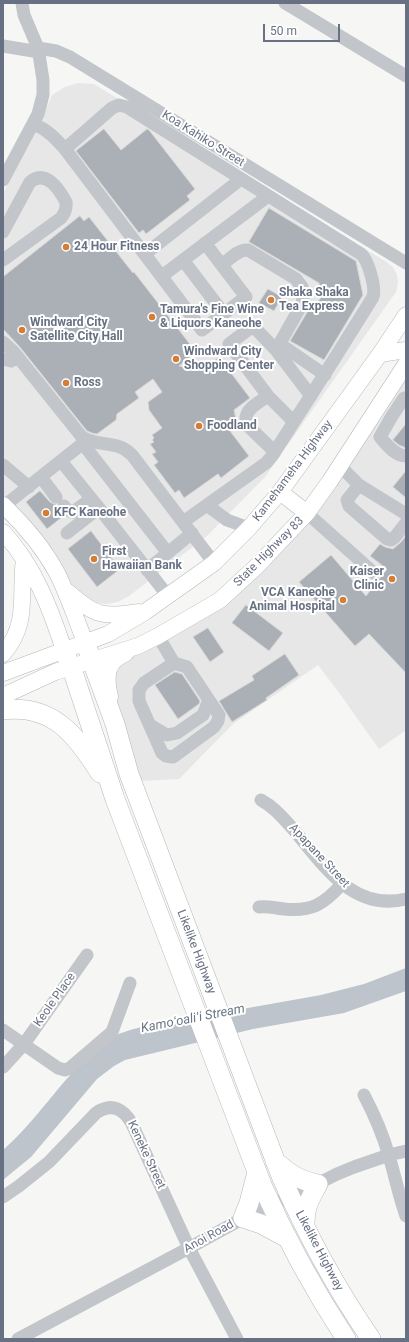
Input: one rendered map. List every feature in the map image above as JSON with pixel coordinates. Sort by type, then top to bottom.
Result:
[{"type":"highway","name":"Likelike Highway","points":[[85,642],[115,724],[129,774],[274,1160],[290,1196],[333,1280],[371,1339]]},
{"type":"highway","name":"Likelike Highway","points":[[67,658],[114,794],[257,1172],[287,1238],[313,1286],[346,1339]]},
{"type":"highway","points":[[3,710],[20,709],[40,712],[63,725],[76,738],[114,794]]},
{"type":"highway","points":[[274,1160],[296,1177],[306,1182],[318,1184],[306,1207],[305,1226]]},
{"type":"highway","points":[[257,1172],[243,1218],[261,1224],[287,1238]]},
{"type":"main road","name":"Kamehameha Highway","points":[[3,696],[55,672],[67,658],[85,642],[108,634],[145,612],[214,563],[249,528],[280,492],[380,354],[406,315]]},
{"type":"main road","points":[[380,354],[406,350]]},
{"type":"main road","name":"State Highway 83","points":[[67,658],[91,661],[138,646],[220,600],[257,566],[307,513],[370,420],[401,395],[404,370]]},
{"type":"main road","points":[[280,492],[307,513]]},
{"type":"main road","points":[[4,506],[25,527],[53,567],[65,590],[85,642]]},
{"type":"main road","points":[[3,532],[24,559],[38,582],[67,658]]},
{"type":"main road","points":[[3,654],[12,641],[21,620],[24,559]]},
{"type":"main road","points":[[65,590],[82,605],[98,613],[111,615],[145,612]]},
{"type":"main road","points":[[115,724],[107,684],[108,673],[115,660],[138,646]]},
{"type":"main road","name":"Kamehameha Highway","points":[[3,673],[49,656],[67,658]]},
{"type":"street","points":[[3,180],[33,124],[40,108],[43,94],[43,80],[38,50],[24,15],[22,3]]},
{"type":"street","points":[[285,3],[406,76]]},
{"type":"street","name":"Koa Kahiko Street","points":[[3,46],[56,51],[70,57],[406,263]]},
{"type":"street","points":[[65,149],[112,108],[115,106],[123,106],[361,254],[367,263],[374,291],[373,297],[325,375],[274,452],[266,463],[183,522]]},
{"type":"street","points":[[33,124],[42,127],[65,149],[202,330],[246,297],[205,243]]},
{"type":"street","points":[[3,260],[63,215],[66,209],[66,202],[51,181],[43,177],[34,179],[27,186],[4,228]]},
{"type":"street","points":[[145,254],[241,179]]},
{"type":"street","points":[[162,276],[268,196]]},
{"type":"street","points":[[222,265],[239,251],[244,249],[248,250],[299,282],[304,292],[302,304],[278,347]]},
{"type":"street","points":[[183,260],[224,314]]},
{"type":"street","points":[[294,422],[268,396],[229,344],[253,326],[278,347],[325,375]]},
{"type":"street","points":[[3,342],[13,350],[78,433],[168,553]]},
{"type":"street","points":[[278,347],[310,396]]},
{"type":"street","points":[[3,359],[11,361],[18,357]]},
{"type":"street","points":[[401,395],[380,437],[389,448],[403,456],[406,456]]},
{"type":"street","points":[[268,396],[249,410],[246,415],[246,420],[248,426],[274,452]]},
{"type":"street","points":[[370,420],[384,429]]},
{"type":"street","points":[[4,506],[85,442],[118,446],[129,451],[136,459],[214,563]]},
{"type":"street","points":[[61,461],[168,596]]},
{"type":"street","points":[[3,465],[29,487]]},
{"type":"street","points":[[340,466],[359,485],[406,514]]},
{"type":"street","points":[[41,477],[78,525]]},
{"type":"street","points":[[359,485],[347,500],[349,506],[388,539],[391,540],[395,537],[406,523]]},
{"type":"street","points":[[211,502],[208,506],[227,520],[249,528]]},
{"type":"street","points":[[62,505],[70,512],[95,504]]},
{"type":"street","points":[[67,533],[78,525],[95,504]]},
{"type":"street","points":[[307,513],[374,573]]},
{"type":"street","points":[[147,570],[192,533]]},
{"type":"street","points":[[158,636],[174,663],[187,667],[219,715],[218,721],[214,727],[173,757],[166,756],[162,752],[139,701],[139,690],[144,683],[174,663]]},
{"type":"street","points":[[150,725],[167,735],[177,734],[203,715],[209,700]]},
{"type":"street","name":"Apapane Street","points":[[261,800],[277,811],[342,884],[354,893],[372,899],[392,901],[406,899]]},
{"type":"street","points":[[259,907],[271,906],[298,910],[312,907],[325,901],[342,884]]},
{"type":"street","name":"Keole Place","points":[[3,1067],[24,1044],[87,955]]},
{"type":"street","points":[[3,1030],[58,1068],[64,1070],[70,1068],[112,1032],[130,982]]},
{"type":"street","points":[[364,1095],[374,1115],[389,1156],[395,1183],[406,1216]]},
{"type":"street","name":"Keneke Street","points":[[3,1197],[49,1162],[96,1113],[105,1108],[116,1108],[125,1113],[132,1124],[189,1248],[237,1339]]},
{"type":"street","name":"Anoi Road","points":[[18,1339],[39,1334],[189,1248],[271,1204],[301,1192],[337,1174],[406,1151]]},
{"type":"shaded area","name":"Windward City Shopping Center","points":[[78,83],[94,84],[385,261],[393,267],[397,275],[398,283],[396,292],[265,477],[207,536],[129,596],[118,602],[107,604],[94,603],[70,584],[3,501],[3,193],[37,129],[52,95],[65,87]]},
{"type":"shaded area","points":[[406,370],[406,730],[379,749],[318,665],[233,724],[179,779],[140,781],[114,690],[114,670],[267,558]]},
{"type":"water","name":"Kamoʻoaliʻi Stream","points":[[406,968],[406,991],[344,1013],[253,1029],[125,1060],[114,1066],[97,1079],[31,1157],[3,1180],[3,1150],[30,1123],[80,1064],[109,1039],[141,1027],[321,995],[364,984]]},
{"type":"building","points":[[104,129],[121,150],[147,129],[149,130],[195,189],[187,196],[190,200],[146,234],[143,230],[139,233],[76,151]]},
{"type":"building","points":[[269,208],[356,261],[363,295],[324,360],[290,341],[309,309],[312,311],[321,297],[319,283],[249,242]]},
{"type":"building","points":[[80,216],[84,221],[89,217],[196,352],[179,366],[203,369],[219,357],[250,398],[234,410],[239,425],[230,431],[249,456],[221,478],[218,474],[184,498],[179,490],[175,493],[154,465],[158,462],[152,454],[156,452],[150,444],[154,442],[152,440],[154,438],[152,435],[162,428],[149,410],[148,402],[162,392],[153,379],[135,392],[139,398],[117,414],[116,420],[97,434],[92,433],[87,431],[19,346],[3,329],[3,277]]},
{"type":"building","name":"Shaka Shaka Tea Express","points":[[268,289],[282,297],[274,311],[259,303]]},
{"type":"building","points":[[406,424],[406,448],[393,440]]},
{"type":"building","points":[[406,471],[406,498],[393,487]]},
{"type":"building","name":"KFC Kaneohe","points":[[40,491],[50,502],[56,505],[53,508],[61,518],[47,529],[26,502]]},
{"type":"building","name":"First Hawaiian Bank","points":[[91,531],[120,569],[97,587],[68,549]]},
{"type":"building","points":[[406,536],[406,673],[369,634],[355,646],[299,582],[331,555],[366,596],[387,569],[370,556],[380,544],[393,549]]},
{"type":"building","points":[[246,605],[283,633],[269,651],[232,623]]},
{"type":"building","points":[[208,628],[224,652],[210,662],[193,637]]},
{"type":"building","points":[[285,654],[299,675],[266,698],[267,700],[232,722],[219,701],[254,680],[252,676]]},
{"type":"building","points":[[175,672],[182,674],[200,701],[199,704],[178,719],[155,685]]},
{"type":"place","name":"24 Hour Fitness","points":[[66,247]]},
{"type":"place","name":"Shaka Shaka Tea Express","points":[[271,300]]},
{"type":"place","name":"Tamura's Fine Wine & Liquors Kaneohe","points":[[152,317]]},
{"type":"place","name":"Windward City Satellite City Hall","points":[[22,330]]},
{"type":"place","name":"Windward City Shopping Center","points":[[176,359]]},
{"type":"place","name":"Ross","points":[[66,383]]},
{"type":"place","name":"Foodland","points":[[199,426]]},
{"type":"place","name":"KFC Kaneohe","points":[[46,513]]},
{"type":"place","name":"First Hawaiian Bank","points":[[94,559]]},
{"type":"place","name":"Kaiser Clinic","points":[[392,579]]},
{"type":"place","name":"VCA Kaneohe Animal Hospital","points":[[343,600]]}]
